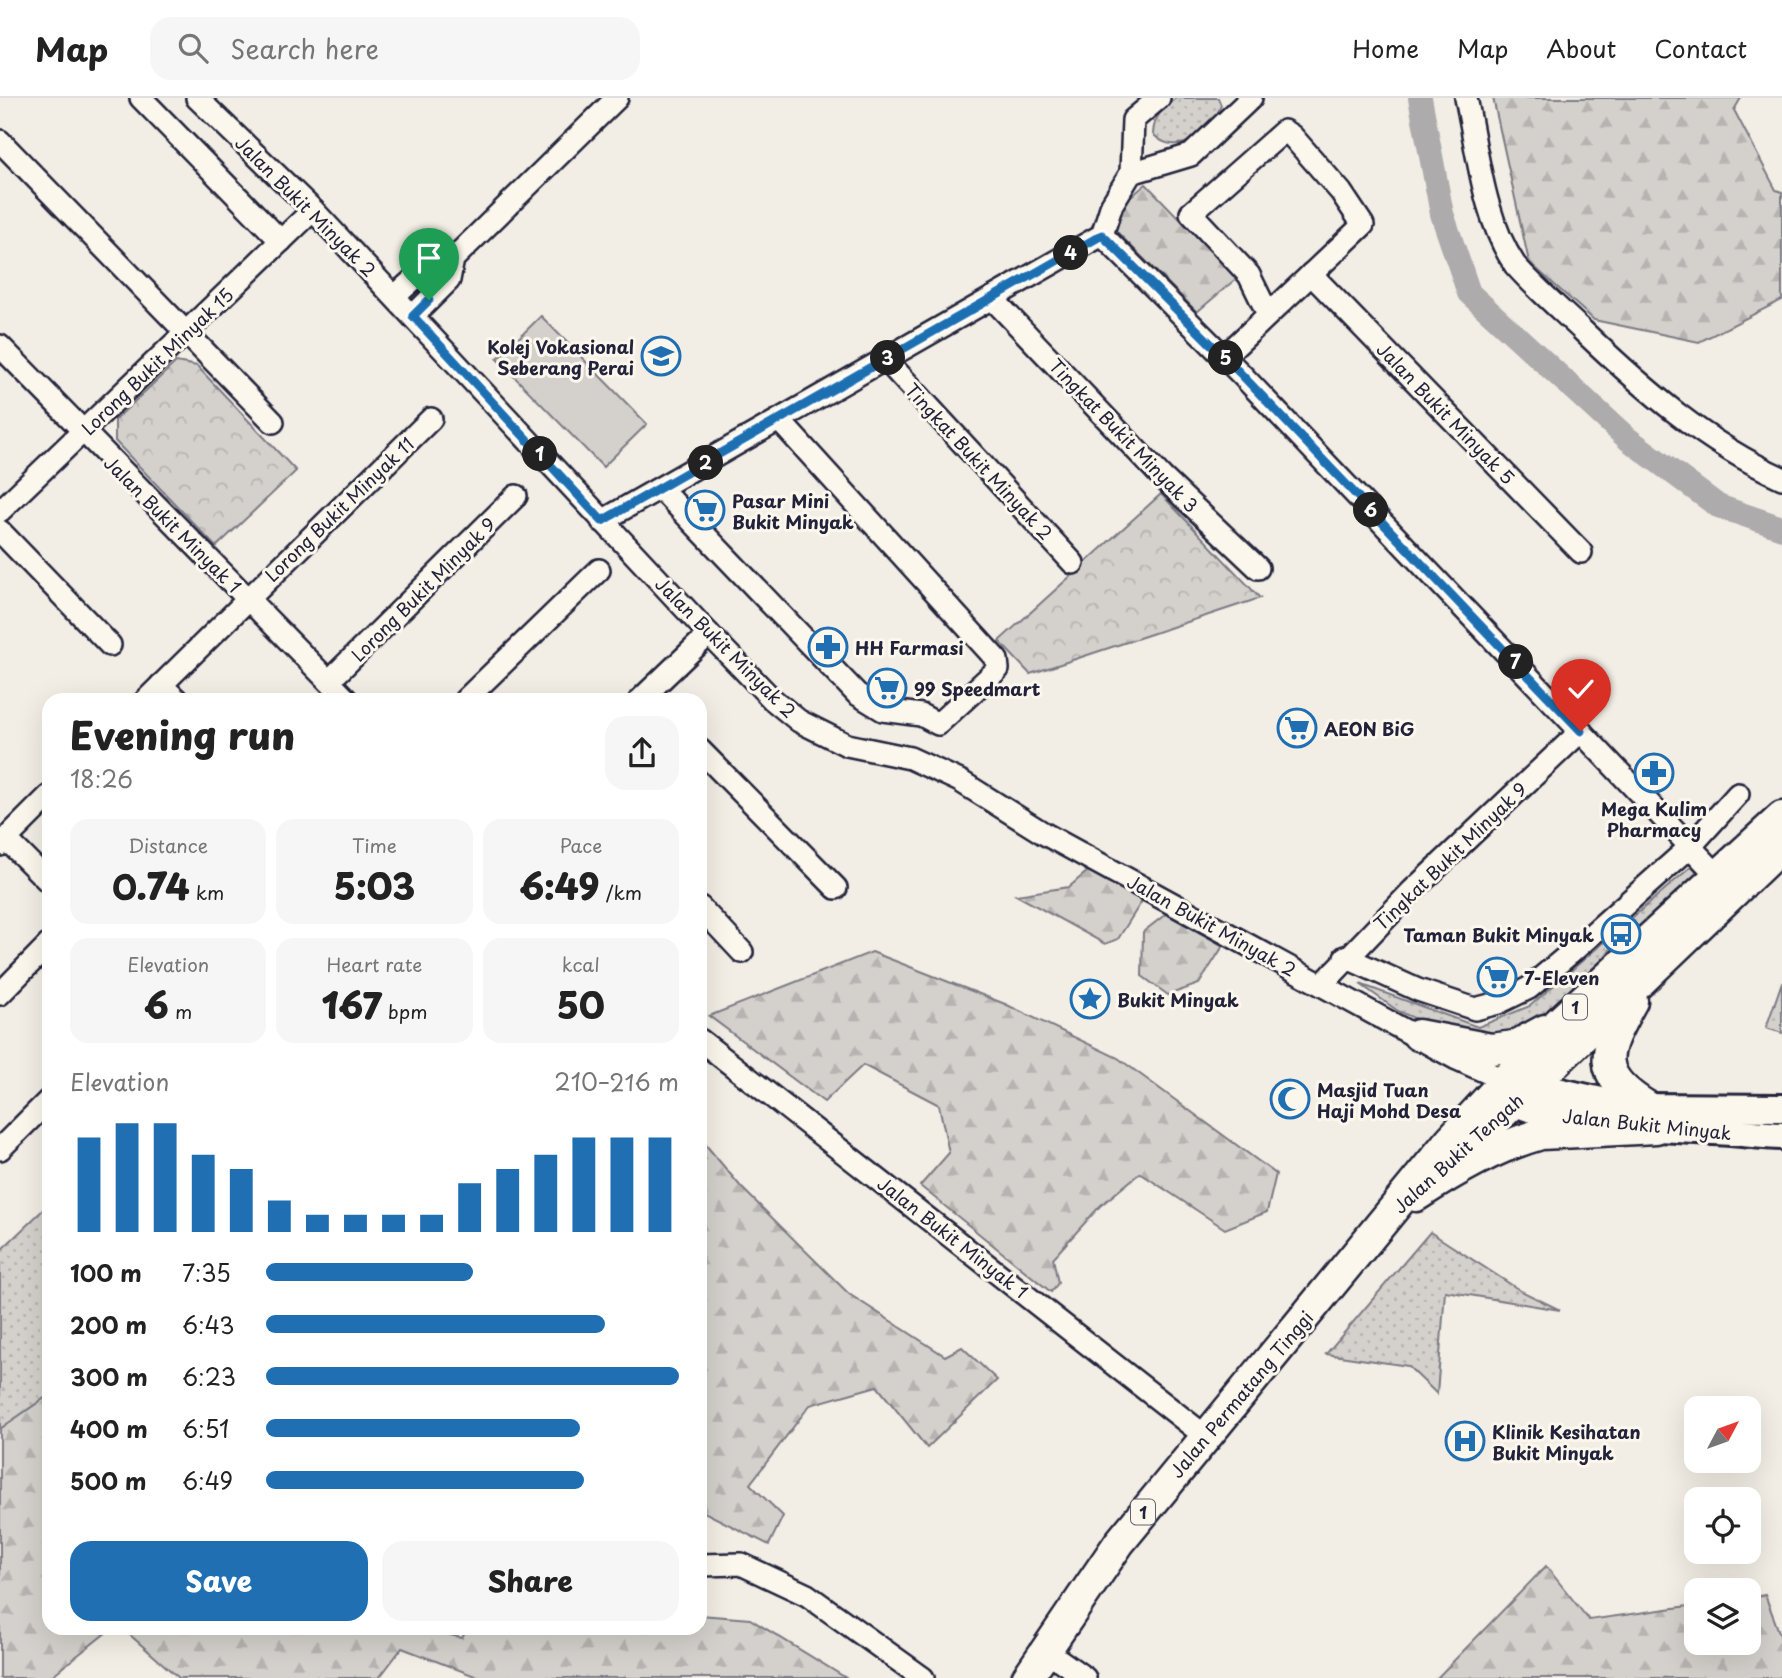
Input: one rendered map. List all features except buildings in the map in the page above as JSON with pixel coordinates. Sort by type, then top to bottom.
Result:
[{"type":"highway","name":"Jalan Bukit Tengah","points":[[1513,1090],[1559,1022],[1782,817]]},
{"type":"highway","name":"Jalan Bukit Tengah","points":[[1387,1216],[1450,1140],[1513,1090],[1647,973],[1782,846]]},
{"type":"highway","points":[[1647,973],[1609,1044],[1609,1064],[1615,1082],[1652,1118]]},
{"type":"highway","points":[[1418,1035],[1491,1049],[1516,1046],[1559,1022]]},
{"type":"highway","points":[[1387,1216],[1453,1171],[1523,1139],[1652,1118]]},
{"type":"highway","name":"Jalan Permatang Tinggi","points":[[1027,1678],[1044,1649],[1119,1544],[1387,1216]]},
{"type":"main road","name":"Jalan Bukit Minyak","points":[[1513,1090],[1557,1115],[1652,1118],[1782,1136]]},
{"type":"main road","name":"Jalan Bukit Minyak","points":[[1652,1118],[1782,1108]]},
{"type":"street","points":[[141,98],[281,242]]},
{"type":"street","name":"Jalan Bukit Minyak 2","points":[[197,98],[313,210],[709,634],[772,699],[799,721],[847,745],[909,758],[960,781],[1043,833],[1418,1035],[1513,1090]]},
{"type":"street","points":[[413,316],[449,280],[453,259],[617,98]]},
{"type":"street","points":[[602,521],[1102,235],[1112,204],[1131,173],[1133,120],[1159,98]]},
{"type":"street","points":[[1466,98],[1486,196],[1501,245],[1514,265],[1652,396],[1734,452],[1782,478]]},
{"type":"street","points":[[1131,173],[1191,155],[1242,101]]},
{"type":"street","points":[[1225,356],[1363,225],[1341,192],[1292,136],[1284,131],[1191,213],[1249,275],[1268,314]]},
{"type":"street","points":[[0,141],[273,422]]},
{"type":"street","name":"Lorong Bukit Minyak 15","points":[[0,511],[313,210]]},
{"type":"street","points":[[1102,235],[1225,356],[1719,877]]},
{"type":"street","points":[[395,296],[433,262],[453,259]]},
{"type":"street","name":"Jalan Bukit Minyak 5","points":[[1311,274],[1581,552]]},
{"type":"street","name":"Tingkat Bukit Minyak 3","points":[[992,298],[1162,477],[1258,568]]},
{"type":"street","name":"Jalan Bukit Minyak 1","points":[[0,346],[82,433],[340,693]]},
{"type":"street","name":"Tingkat Bukit Minyak 2","points":[[885,359],[1073,563]]},
{"type":"street","name":"Lorong Bukit Minyak 11","points":[[153,693],[431,419]]},
{"type":"street","points":[[661,489],[858,694],[883,710],[921,715],[938,724],[998,669],[997,660],[779,421]]},
{"type":"street","name":"Lorong Bukit Minyak 9","points":[[329,681],[516,496]]},
{"type":"street","points":[[0,531],[110,645]]},
{"type":"street","points":[[473,693],[599,570]]},
{"type":"street","points":[[650,693],[709,634]]},
{"type":"street","points":[[161,685],[170,693]]},
{"type":"street","name":"Tingkat Bukit Minyak 9","points":[[1322,985],[1345,957],[1581,731]]},
{"type":"street","points":[[707,757],[836,888]]},
{"type":"street","points":[[1345,957],[1418,990],[1475,1009],[1498,1003],[1529,988],[1690,847],[1738,794]]},
{"type":"street","points":[[42,803],[3,842],[42,876]]},
{"type":"street","points":[[707,914],[743,952]]},
{"type":"street","points":[[0,993],[42,951]]},
{"type":"street","name":"Jalan Bukit Minyak 1","points":[[707,1045],[1205,1436]]},
{"type":"street","points":[[0,1149],[42,1107]]},
{"type":"street","points":[[707,1565],[741,1564],[807,1595],[923,1678]]},
{"type":"street","points":[[1044,1649],[1085,1678]]},
{"type":"green space","points":[[1176,98],[1218,98],[1221,105],[1210,125],[1202,133],[1183,143],[1172,144],[1153,134],[1160,113]]},
{"type":"green space","points":[[1493,98],[1741,98],[1734,110],[1776,190],[1782,192],[1782,300],[1699,342],[1594,320],[1529,262]]},
{"type":"green space","points":[[1146,184],[1237,278],[1197,312],[1113,228],[1120,206]]},
{"type":"green space","points":[[541,316],[647,424],[603,467],[497,359]]},
{"type":"green space","points":[[176,362],[197,366],[296,471],[216,547],[115,441],[115,420]]},
{"type":"green space","points":[[1161,494],[1260,598],[1030,674],[999,641]]},
{"type":"green space","points":[[1692,866],[1696,871],[1695,879],[1651,920],[1633,929],[1614,945],[1594,970],[1517,1040],[1452,1035],[1398,1011],[1360,984],[1478,1027],[1530,1006]]},
{"type":"green space","points":[[1089,870],[1142,901],[1118,939],[1105,944],[1016,895],[1069,887]]},
{"type":"green space","points":[[1166,914],[1223,946],[1199,984],[1168,995],[1142,976],[1143,932]]},
{"type":"green space","points":[[872,952],[1005,1004],[1118,1058],[1276,1174],[1267,1212],[1225,1229],[1140,1173],[1100,1206],[1053,1258],[1058,1283],[1051,1292],[920,1186],[949,1153],[939,1105],[863,1065],[824,1102],[709,1016]]},
{"type":"green space","points":[[1782,982],[1782,1033],[1766,1028]]},
{"type":"green space","points":[[707,1146],[741,1187],[849,1294],[945,1356],[962,1347],[997,1380],[927,1448],[877,1386],[810,1405],[750,1484],[783,1516],[769,1545],[707,1514]]},
{"type":"green space","points":[[42,1211],[42,1400],[0,1429],[0,1251]]},
{"type":"green space","points":[[1430,1232],[1521,1291],[1560,1310],[1445,1291],[1437,1394],[1408,1366],[1326,1354]]},
{"type":"green space","points":[[42,1400],[42,1635],[103,1635],[49,1678],[0,1678],[0,1429]]},
{"type":"green space","points":[[1546,1566],[1589,1620],[1684,1607],[1684,1655],[1761,1655],[1761,1596],[1765,1595],[1782,1640],[1782,1678],[1437,1678]]},
{"type":"green space","points":[[707,1616],[750,1619],[846,1678],[480,1678],[402,1648],[379,1678],[179,1678],[130,1635],[451,1635],[462,1638],[464,1635],[707,1635]]},
{"type":"waterway","points":[[1420,98],[1442,214],[1469,293],[1628,439],[1718,506],[1782,528]]},
{"type":"place","name":"Kolej Vokasional Seberang Perai","points":[[661,356]]},
{"type":"place","name":"Pasar Mini Bukit Minyak","points":[[705,510]]},
{"type":"place","name":"HH Farmasi","points":[[828,647]]},
{"type":"place","name":"99 Speedmart","points":[[887,688]]},
{"type":"place","name":"AEON BiG","points":[[1297,728]]},
{"type":"place","name":"Mega Kulim Pharmacy","points":[[1654,773]]},
{"type":"place","name":"Taman Bukit Minyak","points":[[1621,934]]},
{"type":"place","name":"7-Eleven","points":[[1497,977]]},
{"type":"place","name":"Bukit Minyak","points":[[1090,999]]},
{"type":"place","name":"Masjid Tuan Haji Mohd Desa","points":[[1290,1099]]},
{"type":"place","name":"Klinik Kesihatan Bukit Minyak","points":[[1465,1441]]},
{"type":"route","points":[[429,300],[413,316],[602,521],[1102,235],[1240,373],[1581,731]]}]
